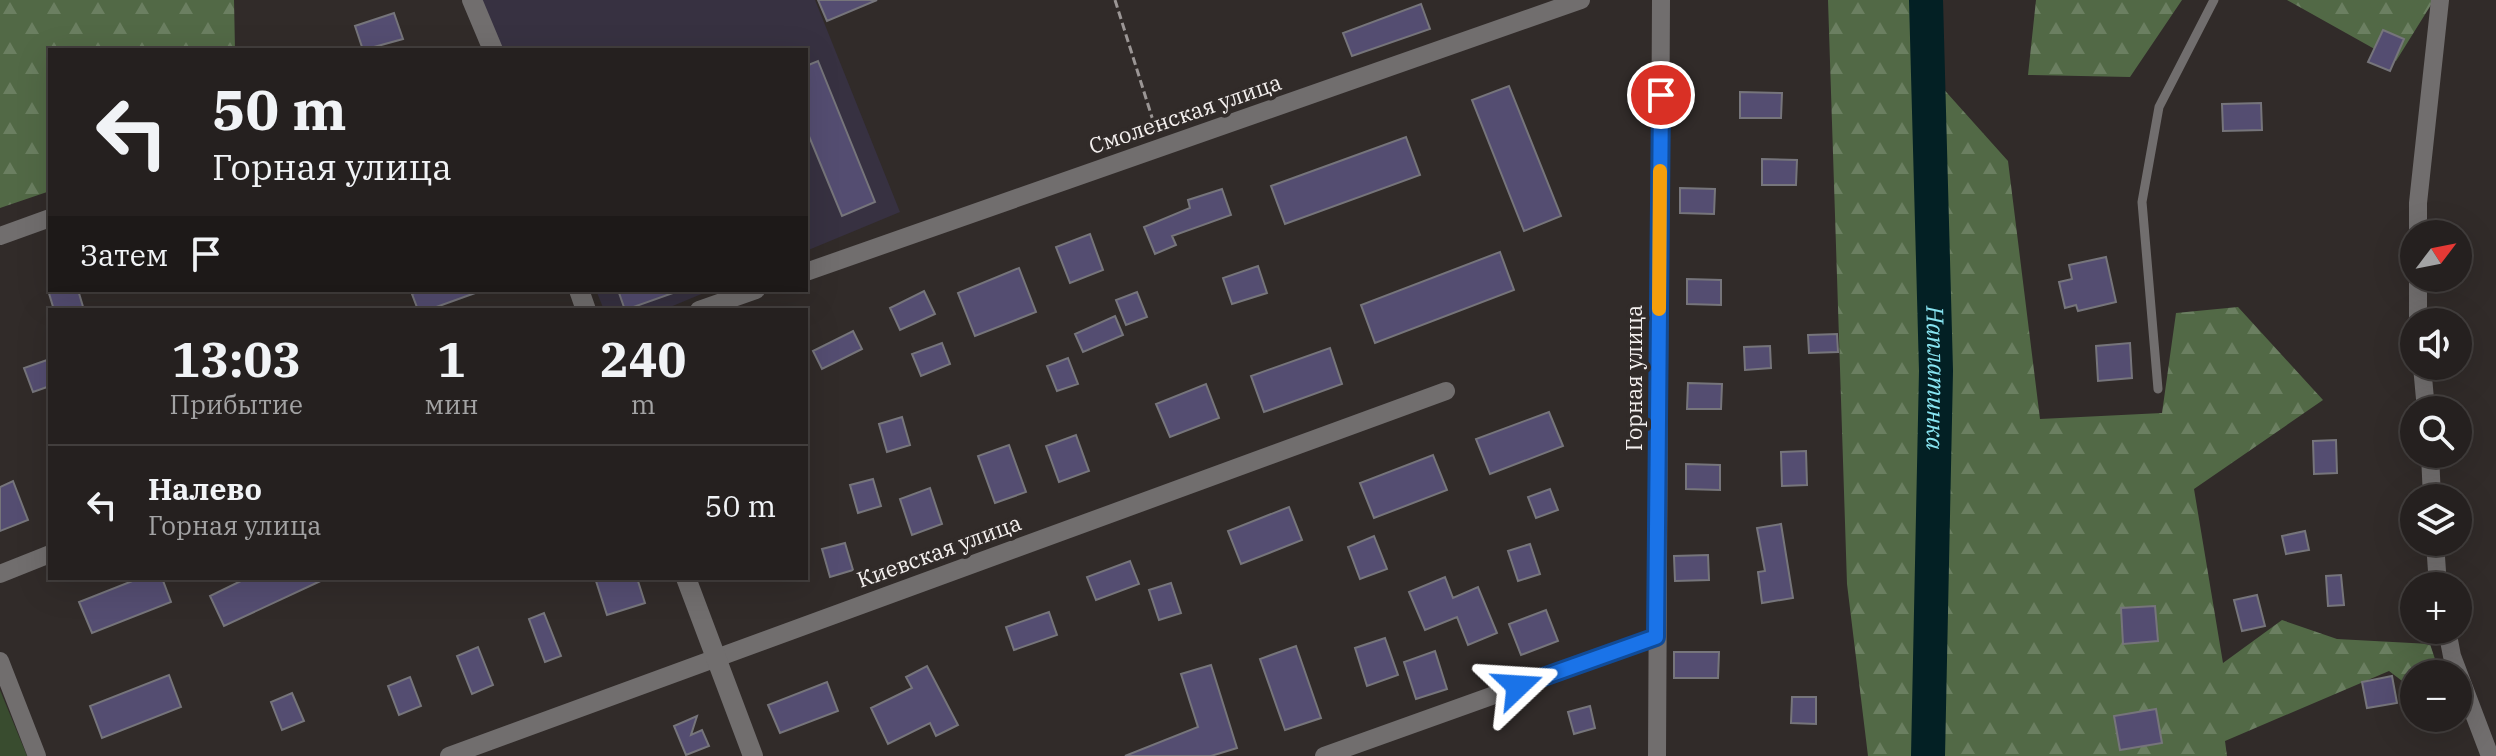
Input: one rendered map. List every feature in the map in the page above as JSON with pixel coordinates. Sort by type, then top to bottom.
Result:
[{"type":"street","points":[[472,0],[492,48]]},
{"type":"street","name":"Смоленская улица","points":[[808,271],[1581,0]]},
{"type":"street","name":"Горная улица","points":[[1657,756],[1661,0]]},
{"type":"street","points":[[2419,220],[2440,0]]},
{"type":"street","points":[[0,236],[48,219]]},
{"type":"street","points":[[705,308],[750,292]]},
{"type":"street","name":"Киевская улица","points":[[449,756],[1446,391]]},
{"type":"street","points":[[0,574],[48,555]]},
{"type":"street","points":[[687,580],[753,756]]},
{"type":"street","points":[[1324,756],[1656,637]]},
{"type":"street","points":[[2450,644],[2490,756]]},
{"type":"street","points":[[0,661],[37,756]]},
{"type":"lane","points":[[2158,389],[2142,202],[2159,107],[2214,0]]},
{"type":"path","points":[[1115,0],[1161,148]]},
{"type":"shaded area","points":[[479,0],[815,0],[900,212],[808,250],[808,48],[498,48]]},
{"type":"shaded area","points":[[597,292],[706,292],[668,308],[603,308]]},
{"type":"green space","points":[[0,0],[234,0],[235,48],[48,48],[48,192],[0,208]]},
{"type":"green space","points":[[1828,0],[1939,0],[1939,84],[2008,161],[2040,419],[2162,413],[2176,313],[2238,307],[2323,400],[2194,489],[2223,663],[2282,620],[2337,639],[2430,644],[2435,660],[2400,660],[2400,679],[2389,671],[2225,741],[2227,756],[1868,756],[1847,584]]},
{"type":"green space","points":[[2036,0],[2182,0],[2130,77],[2028,75]]},
{"type":"green space","points":[[2287,0],[2434,0],[2396,61]]},
{"type":"green space","points":[[0,690],[27,756],[0,756]]},
{"type":"building","points":[[818,0],[877,0],[827,21]]},
{"type":"building","points":[[1421,4],[1430,29],[1352,56],[1343,33]]},
{"type":"building","points":[[394,13],[403,39],[362,48],[355,26]]},
{"type":"building","points":[[2383,30],[2404,39],[2390,71],[2368,62]]},
{"type":"building","points":[[818,61],[875,202],[842,216],[808,134],[808,65]]},
{"type":"building","points":[[1509,86],[1561,216],[1524,231],[1472,100]]},
{"type":"building","points":[[1740,92],[1782,93],[1781,118],[1740,118]]},
{"type":"building","points":[[2261,103],[2262,130],[2223,131],[2222,104]]},
{"type":"building","points":[[1406,137],[1420,175],[1285,224],[1271,186]]},
{"type":"building","points":[[1762,159],[1797,160],[1796,185],[1762,185]]},
{"type":"building","points":[[1680,188],[1715,189],[1714,214],[1680,213]]},
{"type":"building","points":[[1222,189],[1231,215],[1172,236],[1176,245],[1155,254],[1144,227],[1190,208],[1188,200]]},
{"type":"building","points":[[1090,234],[1103,270],[1070,283],[1056,247]]},
{"type":"building","points":[[1500,252],[1514,290],[1375,343],[1361,305]]},
{"type":"building","points":[[2106,257],[2116,302],[2078,311],[2076,305],[2065,308],[2059,282],[2072,279],[2069,265]]},
{"type":"building","points":[[1258,266],[1267,293],[1232,304],[1223,278]]},
{"type":"building","points":[[1019,268],[1036,312],[975,336],[958,293]]},
{"type":"building","points":[[1687,279],[1721,280],[1721,305],[1687,304]]},
{"type":"building","points":[[924,291],[935,314],[900,330],[890,308]]},
{"type":"building","points":[[49,292],[79,292],[83,308],[53,308]]},
{"type":"building","points":[[478,292],[434,308],[417,308],[412,294]]},
{"type":"building","points":[[619,292],[676,292],[631,308],[624,308]]},
{"type":"building","points":[[1137,292],[1147,317],[1126,325],[1116,300]]},
{"type":"building","points":[[1115,316],[1123,335],[1083,352],[1075,334]]},
{"type":"building","points":[[853,331],[862,349],[822,369],[813,351]]},
{"type":"building","points":[[1837,334],[1838,352],[1809,353],[1808,335]]},
{"type":"building","points":[[942,343],[950,364],[921,376],[912,354]]},
{"type":"building","points":[[2130,343],[2132,378],[2098,381],[2096,346]]},
{"type":"building","points":[[1770,346],[1771,368],[1745,370],[1744,347]]},
{"type":"building","points":[[1330,348],[1342,384],[1264,412],[1251,376]]},
{"type":"building","points":[[1068,358],[1078,384],[1057,391],[1047,366]]},
{"type":"building","points":[[48,360],[48,387],[33,392],[24,368]]},
{"type":"building","points":[[1688,383],[1722,384],[1721,409],[1687,409]]},
{"type":"building","points":[[1206,384],[1219,418],[1170,437],[1156,404]]},
{"type":"building","points":[[1549,412],[1563,446],[1490,474],[1476,439]]},
{"type":"building","points":[[902,417],[910,445],[887,452],[879,424]]},
{"type":"building","points":[[1076,435],[1089,471],[1059,482],[1046,446]]},
{"type":"building","points":[[2336,440],[2337,473],[2314,474],[2313,441]]},
{"type":"building","points":[[1009,445],[1026,492],[995,503],[978,456]]},
{"type":"building","points":[[1806,451],[1807,485],[1782,486],[1781,452]]},
{"type":"building","points":[[1433,455],[1447,490],[1374,518],[1360,483]]},
{"type":"building","points":[[1686,464],[1720,465],[1720,490],[1686,489]]},
{"type":"building","points":[[873,479],[881,506],[858,513],[850,485]]},
{"type":"building","points":[[13,481],[28,520],[0,531],[0,487]]},
{"type":"building","points":[[930,488],[942,524],[912,535],[900,499]]},
{"type":"building","points":[[1550,489],[1558,510],[1536,518],[1528,497]]},
{"type":"building","points":[[1289,507],[1302,540],[1241,564],[1228,531]]},
{"type":"building","points":[[1781,524],[1793,598],[1762,603],[1758,572],[1765,571],[1757,528]]},
{"type":"building","points":[[2305,531],[2309,550],[2286,554],[2282,536]]},
{"type":"building","points":[[1374,536],[1387,569],[1360,579],[1348,547]]},
{"type":"building","points":[[845,543],[853,570],[830,577],[822,549]]},
{"type":"building","points":[[1530,544],[1540,574],[1518,581],[1508,551]]},
{"type":"building","points":[[1708,555],[1709,580],[1675,581],[1674,556]]},
{"type":"building","points":[[1130,561],[1139,584],[1096,600],[1087,577]]},
{"type":"building","points":[[2341,575],[2344,605],[2328,606],[2326,576]]},
{"type":"building","points":[[1445,577],[1453,598],[1478,587],[1497,633],[1468,645],[1457,617],[1425,630],[1409,592]]},
{"type":"building","points":[[135,580],[163,580],[171,602],[92,633],[79,602]]},
{"type":"building","points":[[243,580],[323,580],[224,626],[210,596]]},
{"type":"building","points":[[596,580],[638,580],[645,603],[607,615]]},
{"type":"building","points":[[1171,583],[1181,613],[1159,620],[1149,590]]},
{"type":"building","points":[[2257,595],[2265,626],[2242,631],[2234,600]]},
{"type":"building","points":[[2155,606],[2158,641],[2123,644],[2121,608]]},
{"type":"building","points":[[1546,610],[1558,641],[1521,655],[1509,624]]},
{"type":"building","points":[[1049,612],[1057,635],[1014,650],[1006,627]]},
{"type":"building","points":[[544,613],[561,656],[545,662],[529,619]]},
{"type":"building","points":[[1385,638],[1398,675],[1367,686],[1355,648]]},
{"type":"building","points":[[1296,646],[1321,718],[1285,730],[1260,659]]},
{"type":"building","points":[[478,647],[493,685],[472,694],[457,656]]},
{"type":"building","points":[[1435,651],[1447,689],[1416,699],[1404,662]]},
{"type":"building","points":[[1674,652],[1719,652],[1718,678],[1674,678]]},
{"type":"building","points":[[1211,665],[1237,748],[1211,756],[1125,756],[1198,727],[1181,674]]},
{"type":"building","points":[[927,666],[958,725],[936,736],[930,723],[888,744],[871,708],[912,688],[906,677]]},
{"type":"building","points":[[169,675],[181,707],[102,738],[90,706]]},
{"type":"building","points":[[2392,676],[2397,703],[2367,708],[2362,682]]},
{"type":"building","points":[[410,677],[421,706],[399,715],[388,686]]},
{"type":"building","points":[[827,682],[838,711],[780,733],[768,705]]},
{"type":"building","points":[[292,693],[304,721],[282,730],[271,702]]},
{"type":"building","points":[[1792,697],[1816,697],[1816,724],[1791,723]]},
{"type":"building","points":[[1590,706],[1595,728],[1574,734],[1568,712]]},
{"type":"building","points":[[2156,709],[2162,743],[2120,750],[2114,716]]},
{"type":"building","points":[[697,716],[691,735],[702,730],[709,746],[686,755],[674,726]]},
{"type":"waterway","name":"Наплатинка","points":[[1926,0],[1936,371],[1928,756]]},
{"type":"slow traffic","points":[[1659,309],[1660,171]]},
{"type":"route","points":[[1518,686],[1656,637],[1661,95]]}]
